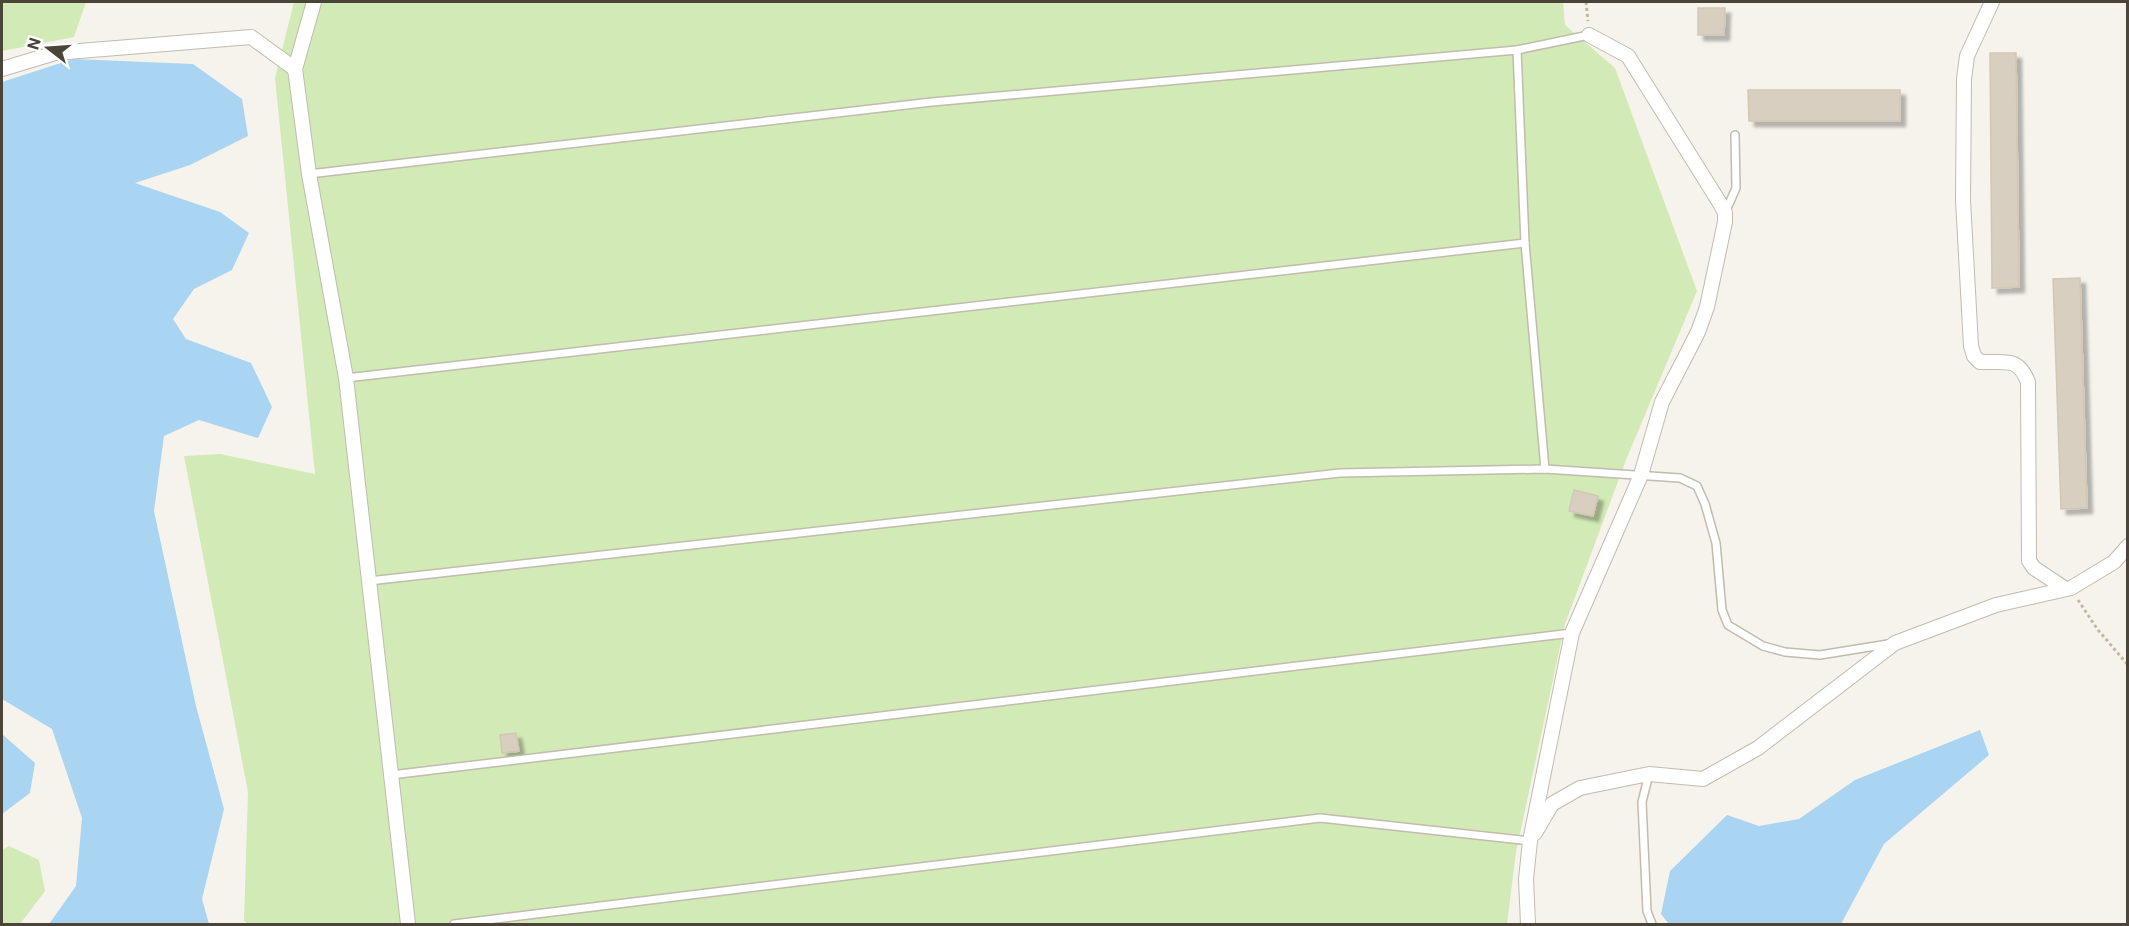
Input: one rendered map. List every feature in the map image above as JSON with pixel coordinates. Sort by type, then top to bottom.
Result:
[{"type":"street","points":[[314,2],[295,69],[309,174],[346,378],[408,924]]},
{"type":"street","points":[[1992,2],[1967,56],[1964,79],[1963,200],[1971,346],[1974,356],[1980,362],[2015,363],[2023,369],[2028,382],[2029,561],[2034,568],[2068,588]]},
{"type":"street","points":[[1528,924],[1526,879],[1530,840],[1572,633],[1641,476],[1662,402],[1698,332],[1707,307],[1725,222],[1725,213],[1628,56],[1589,35]]},
{"type":"street","points":[[2,69],[55,53],[251,37],[295,69]]},
{"type":"street","points":[[1530,840],[1552,804],[1580,788],[1649,774],[1703,778],[1758,748],[1895,643],[1996,604],[2068,588],[2114,562],[2127,546]]},
{"type":"lane","points":[[309,174],[932,102],[1517,50],[1589,35]]},
{"type":"lane","points":[[1517,50],[1524,243],[1545,470]]},
{"type":"lane","points":[[1725,213],[1736,188],[1735,135]]},
{"type":"lane","points":[[346,378],[1524,243]]},
{"type":"lane","points":[[369,581],[1340,472],[1545,470],[1680,478],[1696,486],[1705,504],[1716,543],[1722,610],[1728,625],[1763,646],[1785,652],[1820,655],[1895,643]]},
{"type":"lane","points":[[391,775],[1572,633]]},
{"type":"lane","points":[[1649,774],[1642,802],[1647,911],[1652,924]]},
{"type":"lane","points":[[454,924],[1320,818],[1530,840]]},
{"type":"path","points":[[1586,2],[1589,35]]},
{"type":"path","points":[[2068,588],[2127,665]]},
{"type":"green space","points":[[2,2],[86,2],[74,37],[2,51]]},
{"type":"green space","points":[[294,2],[1563,2],[1565,25],[1615,68],[1697,291],[1626,460],[1565,624],[1516,852],[1507,924],[249,924],[244,921],[248,792],[184,456],[220,454],[315,474],[275,78]]},
{"type":"green space","points":[[9,846],[39,860],[45,891],[20,924],[2,924],[2,850]]},
{"type":"water","points":[[73,59],[193,64],[242,99],[248,136],[190,165],[135,183],[220,212],[249,233],[232,270],[194,289],[173,319],[186,339],[251,363],[272,407],[258,438],[199,420],[164,436],[154,511],[196,706],[224,809],[202,899],[209,924],[49,924],[76,886],[82,818],[52,729],[2,699],[2,82]]},
{"type":"water","points":[[1980,730],[1989,755],[1884,844],[1841,924],[1669,924],[1661,914],[1670,871],[1727,815],[1759,826],[1799,819],[1855,780]]},
{"type":"water","points":[[2,734],[35,763],[30,793],[2,814]]},
{"type":"building","points":[[1698,8],[1725,8],[1724,35],[1698,35]]},
{"type":"building","points":[[1990,53],[2016,53],[2019,287],[1992,288]]},
{"type":"building","points":[[1748,90],[1900,90],[1900,121],[1749,121]]},
{"type":"building","points":[[2080,278],[2087,508],[2061,509],[2053,279]]},
{"type":"building","points":[[1574,490],[1598,496],[1593,516],[1569,511]]},
{"type":"building","points":[[516,733],[519,751],[502,753],[500,735]]}]
